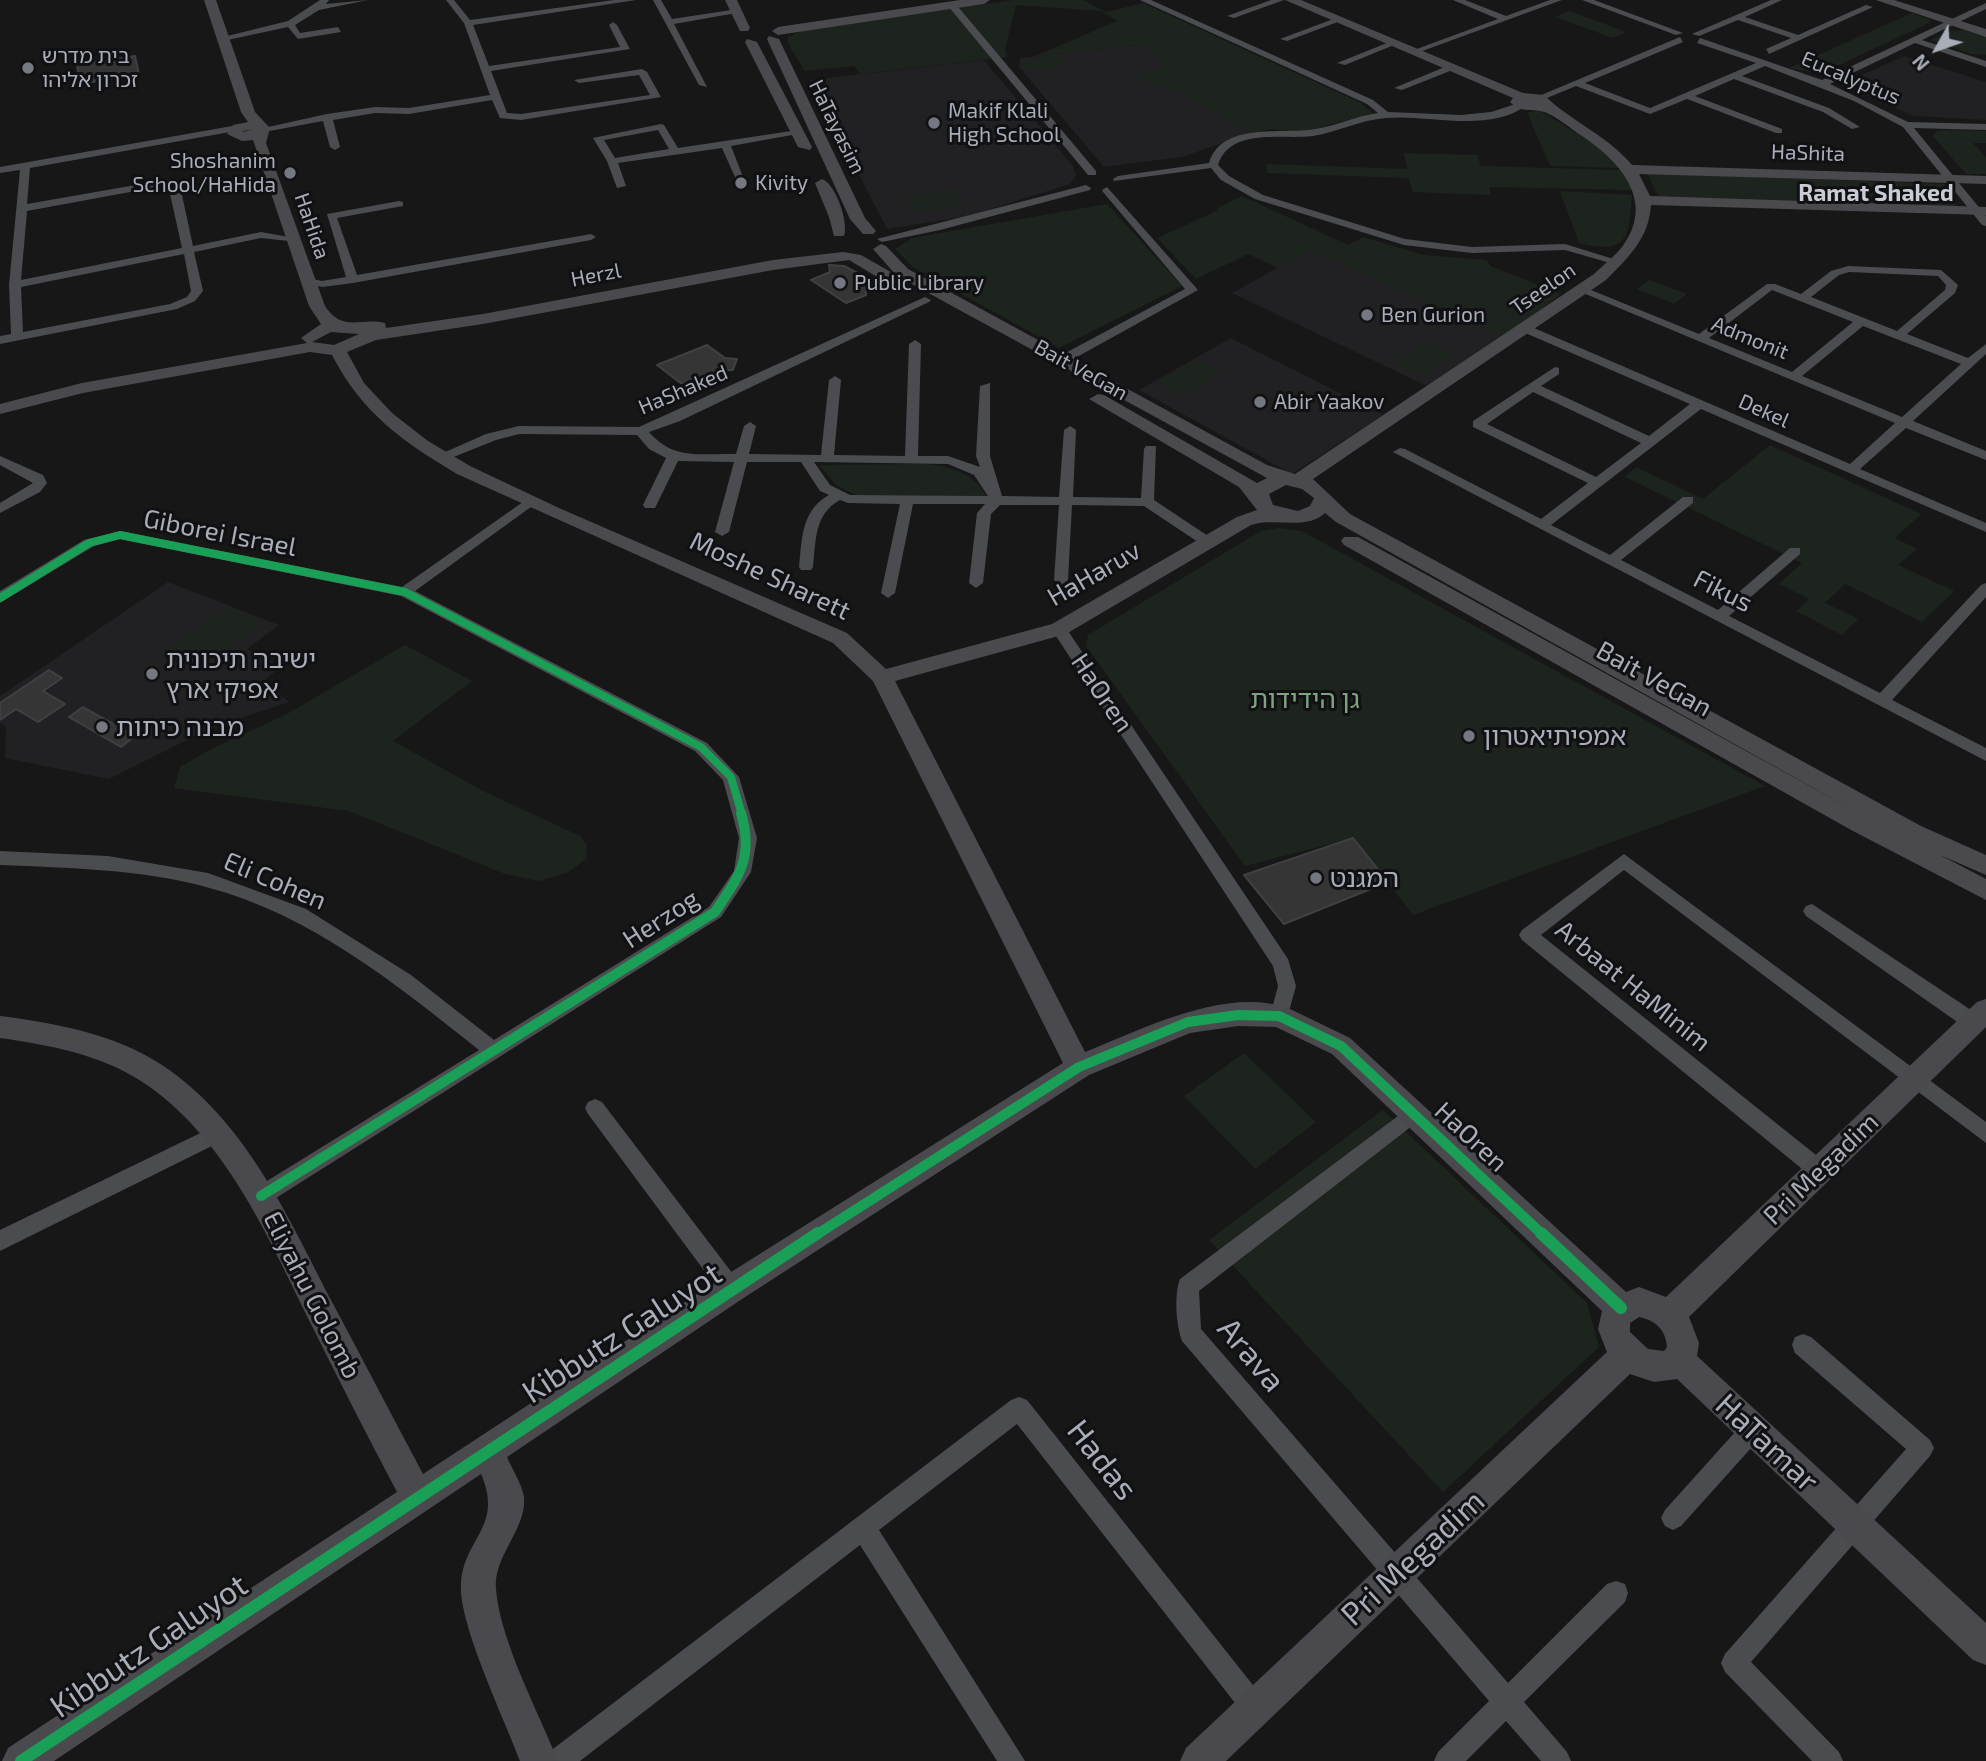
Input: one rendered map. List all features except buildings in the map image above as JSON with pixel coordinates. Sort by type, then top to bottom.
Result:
[{"type":"street","points":[[210,0],[248,112],[249,130]]},
{"type":"street","points":[[223,38],[290,24],[322,4],[364,0]]},
{"type":"street","points":[[450,0],[468,23],[500,113],[507,117],[656,97],[643,73],[579,80]]},
{"type":"street","points":[[468,23],[601,2],[632,0]]},
{"type":"street","points":[[657,0],[704,85]]},
{"type":"street","points":[[732,0],[744,28],[759,22]]},
{"type":"street","points":[[746,0],[759,22],[776,35]]},
{"type":"street","points":[[751,42],[776,35],[984,0]]},
{"type":"street","points":[[1144,0],[1370,102],[1386,115]]},
{"type":"street","points":[[1231,16],[1280,0]]},
{"type":"street","points":[[1291,0],[1452,67],[1522,101],[1541,102],[1679,37]]},
{"type":"street","points":[[1457,0],[1506,19]]},
{"type":"street","points":[[1417,52],[1558,0]]},
{"type":"street","points":[[1586,0],[1679,37],[1698,38],[1778,0]]},
{"type":"street","points":[[1882,0],[1986,33]]},
{"type":"street","points":[[951,4],[1092,173]]},
{"type":"street","points":[[1820,85],[1986,6]]},
{"type":"street","points":[[1769,51],[1869,7]]},
{"type":"street","points":[[668,22],[738,12]]},
{"type":"street","points":[[1738,17],[1799,38]]},
{"type":"street","points":[[1284,39],[1339,20]]},
{"type":"street","points":[[290,24],[298,36],[338,30]]},
{"type":"street","points":[[484,69],[625,49],[613,25]]},
{"type":"street","name":"HaTayasim","points":[[744,28],[738,37],[751,42],[832,204],[833,239]]},
{"type":"street","name":"HaTayasim","points":[[776,35],[852,208],[877,240]]},
{"type":"street","name":"Eucalyptus","points":[[1698,38],[1863,101],[1906,125],[1949,179],[1981,211],[1986,223]]},
{"type":"street","points":[[1913,40],[1985,63]]},
{"type":"street","points":[[1342,63],[1395,43]]},
{"type":"street","points":[[1577,83],[1650,111],[1762,64]]},
{"type":"street","points":[[1399,88],[1452,67]]},
{"type":"street","points":[[1734,76],[1835,114],[1855,127]]},
{"type":"street","points":[[1687,96],[1779,131]]},
{"type":"street","points":[[249,130],[375,110],[494,97]]},
{"type":"street","points":[[1213,166],[1219,151],[1245,138],[1271,133],[1312,133],[1350,120],[1386,115],[1487,116],[1522,101]]},
{"type":"street","name":"Tseelon","points":[[1307,483],[1582,290],[1617,262],[1631,248],[1641,232],[1643,200],[1630,169],[1592,135],[1541,102]]},
{"type":"street","points":[[0,170],[401,107]]},
{"type":"street","points":[[327,117],[335,146]]},
{"type":"street","points":[[1906,125],[1986,127]]},
{"type":"street","points":[[621,186],[612,161],[598,138],[661,127],[675,152]]},
{"type":"street","name":"HaHida","points":[[249,130],[314,322],[311,340]]},
{"type":"street","name":"HaHida","points":[[249,130],[259,143],[322,316],[338,325]]},
{"type":"street","points":[[612,161],[798,133]]},
{"type":"street","points":[[725,144],[739,175]]},
{"type":"street","points":[[1086,188],[1080,180],[1092,173],[1105,173],[1118,179],[1213,166],[1237,185],[1296,211],[1324,215],[1374,234],[1418,245],[1490,251],[1564,247],[1617,262]]},
{"type":"street","points":[[17,336],[15,285],[25,167]]},
{"type":"street","name":"HaShita","points":[[1630,169],[1986,180]]},
{"type":"street","points":[[877,240],[946,225],[1086,188],[1107,190],[1118,185],[1118,179]]},
{"type":"street","points":[[0,340],[173,307],[191,299],[197,291],[175,186],[170,182],[23,208]]},
{"type":"street","points":[[1062,360],[1192,290],[1107,190]]},
{"type":"street","points":[[1643,200],[1981,211]]},
{"type":"street","points":[[353,279],[331,216],[399,204]]},
{"type":"street","points":[[15,285],[283,232]]},
{"type":"street","points":[[311,288],[591,236]]},
{"type":"street","name":"Herzl","points":[[357,334],[833,239],[877,240]]},
{"type":"street","name":"Bait VeGan","points":[[833,239],[830,251],[849,257],[1246,483],[1265,508],[1329,528],[1825,805],[1986,890]]},
{"type":"street","name":"Herzl","points":[[357,334],[773,265],[849,257],[877,240]]},
{"type":"street","name":"Bait VeGan","points":[[877,240],[902,272],[1259,469],[1307,483],[1343,517],[1913,832],[1986,866]]},
{"type":"street","points":[[1802,298],[1835,273],[1848,269],[1941,272],[1952,285],[1951,291],[1899,335]]},
{"type":"street","points":[[1700,339],[1771,286],[1970,363]]},
{"type":"street","name":"Admonit","points":[[1582,290],[1986,456]]},
{"type":"street","name":"HaShaked","points":[[441,457],[491,437],[519,430],[641,430],[675,418],[925,300]]},
{"type":"street","points":[[1793,377],[1861,321]]},
{"type":"street","points":[[0,409],[82,388],[311,340],[338,325],[357,334],[338,350],[322,351],[311,340]]},
{"type":"street","name":"Dekel","points":[[1527,329],[1986,528]]},
{"type":"street","points":[[0,401],[81,381],[311,340]]},
{"type":"street","points":[[911,459],[915,344]]},
{"type":"street","points":[[1851,470],[1986,348]]},
{"type":"street","name":"Moshe Sharett","points":[[338,350],[347,371],[367,398],[395,425],[441,457],[530,501],[840,638],[882,677],[1079,1068]]},
{"type":"street","points":[[1555,372],[1478,424],[1597,482]]},
{"type":"street","points":[[827,459],[835,380]]},
{"type":"street","points":[[986,386],[983,456],[997,500]]},
{"type":"street","points":[[1532,387],[1650,442]]},
{"type":"street","points":[[1542,525],[1699,404]]},
{"type":"street","points":[[722,532],[750,426]]},
{"type":"street","points":[[641,430],[654,446],[673,457],[948,460],[968,465],[987,478],[997,500]]},
{"type":"street","points":[[1061,580],[1070,430]]},
{"type":"street","points":[[1147,502],[1151,449]]},
{"type":"street","name":"Fikus","points":[[1399,452],[1986,755]]},
{"type":"street","points":[[650,506],[673,457]]},
{"type":"street","points":[[805,459],[825,488],[838,496]]},
{"type":"street","points":[[0,460],[38,478],[40,483],[35,489],[0,509]]},
{"type":"street","points":[[1259,498],[1267,484],[1307,483],[1317,510],[1287,516]]},
{"type":"street","points":[[806,567],[815,509],[822,502],[838,496],[907,501],[1147,502],[1206,541]]},
{"type":"street","name":"HaHaruv","points":[[1244,521],[1253,512],[1259,498]]},
{"type":"street","points":[[976,583],[984,513],[997,500]]},
{"type":"street","points":[[1611,561],[1688,500]]},
{"type":"street","points":[[405,592],[530,501]]},
{"type":"street","points":[[888,593],[907,501]]},
{"type":"street","name":"HaHaruv","points":[[882,677],[1059,629],[1244,521],[1262,514],[1287,516]]},
{"type":"street","name":"Giborei Israel","points":[[0,598],[89,542],[120,535],[405,592]]},
{"type":"street","points":[[1719,617],[1795,551]]},
{"type":"street","points":[[1882,701],[1986,588]]},
{"type":"street","name":"Herzog","points":[[261,1196],[715,912],[742,872],[748,838],[731,777],[701,747],[405,592]]},
{"type":"street","name":"HaOren","points":[[1059,629],[1278,956],[1287,986],[1279,1016],[1341,1046],[1621,1308]]},
{"type":"street","name":"Eli Cohen","points":[[0,858],[108,863],[208,880],[300,914],[404,980],[493,1050]]},
{"type":"street","name":"Arbaat HaMinim","points":[[1819,1170],[1528,935],[1624,861],[1913,1080]]},
{"type":"street","name":"Pri Megadim","points":[[1669,1315],[1980,1016],[1812,911]]},
{"type":"street","name":"Kibbutz Galuyot","points":[[21,1761],[731,1289],[1079,1068],[1188,1022],[1238,1015],[1279,1016]]},
{"type":"street","name":"Eliyahu Golomb","points":[[0,1027],[43,1032],[102,1049],[151,1073],[186,1100],[217,1134],[261,1196],[417,1497]]},
{"type":"street","points":[[1913,1080],[1986,1134]]},
{"type":"street","points":[[595,1108],[731,1289]]},
{"type":"street","name":"Arava","points":[[1397,1574],[1190,1333],[1188,1286],[1414,1113]]},
{"type":"street","points":[[0,1241],[217,1134]]},
{"type":"street","points":[[1639,1302],[1660,1308],[1669,1315],[1677,1324],[1684,1343],[1679,1360],[1671,1366],[1649,1368],[1627,1355],[1613,1330],[1615,1317],[1621,1308],[1639,1302]]},
{"type":"street","points":[[1804,1345],[1922,1448],[1734,1663],[1830,1761]]},
{"type":"street","name":"Pri Megadim","points":[[1199,1761],[1627,1355]]},
{"type":"street","name":"HaTamar","points":[[1679,1360],[1986,1647]]},
{"type":"street","name":"Hadas","points":[[558,1761],[1019,1408],[1255,1708]]},
{"type":"street","points":[[1673,1518],[1753,1429]]},
{"type":"street","points":[[487,1451],[507,1495],[506,1512],[482,1565],[479,1601],[482,1616],[539,1761]]},
{"type":"street","points":[[863,1527],[1012,1761]]},
{"type":"street","points":[[1397,1574],[1558,1761]]},
{"type":"street","points":[[1447,1761],[1616,1593]]},
{"type":"shaded area","points":[[1145,44],[1166,67],[1135,77],[1176,92],[1252,133],[1182,157],[1104,167],[1019,67],[1020,58]]},
{"type":"shaded area","points":[[1904,56],[1986,82],[1986,120],[1913,116],[1842,84]]},
{"type":"shaded area","name":"Makif Klali High School","points":[[984,60],[1073,166],[1076,175],[1070,184],[969,216],[887,229],[810,80]]},
{"type":"shaded area","name":"Ben Gurion","points":[[1310,250],[1505,337],[1429,387],[1232,293]]},
{"type":"shaded area","name":"Abir Yaakov","points":[[1231,338],[1383,415],[1292,474],[1139,390]]},
{"type":"shaded area","name":"ישיבה תיכונית אפיקי ארץ","points":[[168,582],[279,625],[247,649],[281,667],[263,681],[289,702],[209,729],[109,779],[5,758],[6,727],[0,723],[0,696]]},
{"type":"green space","points":[[1013,0],[1083,0],[1106,12],[1143,3],[1361,103],[1373,113],[1303,132],[1270,129],[1252,133],[1176,92],[1134,77],[1166,67],[1145,44],[1055,54],[1070,62],[1038,73],[1021,65],[1049,55],[1033,57],[1117,21],[1101,11],[1016,5],[1005,49],[1007,57],[860,74],[854,66],[805,71],[787,42],[788,37],[803,30]]},
{"type":"green space","points":[[1569,11],[1627,32],[1613,38],[1555,17]]},
{"type":"green space","points":[[1912,13],[1933,21],[1820,74],[1789,68]]},
{"type":"green space","points":[[1963,30],[1986,36],[1986,55],[1971,54],[1930,40],[1950,31]]},
{"type":"green space","points":[[1540,111],[1601,148],[1621,168],[1550,166],[1527,112]]},
{"type":"green space","points":[[1936,131],[1986,131],[1986,143],[1973,143],[1986,157],[1986,174],[1966,174],[1933,136]]},
{"type":"green space","points":[[1404,153],[1477,155],[1481,166],[1623,170],[1632,190],[1489,187],[1491,195],[1413,192],[1408,178],[1267,173],[1266,164],[1407,169]]},
{"type":"green space","points":[[1647,173],[1944,184],[1957,207],[1659,198]]},
{"type":"green space","points":[[954,189],[965,205],[914,213],[905,196]]},
{"type":"green space","points":[[1560,191],[1632,195],[1627,233],[1616,245],[1607,247],[1579,243]]},
{"type":"green space","points":[[1242,196],[1348,245],[1363,237],[1424,255],[1487,260],[1490,266],[1561,294],[1505,337],[1310,250],[1278,268],[1248,254],[1196,279],[1157,238],[1219,210],[1217,208]]},
{"type":"green space","points":[[1107,204],[1182,286],[1059,348],[913,267],[895,249],[912,238]]},
{"type":"green space","points":[[1649,280],[1687,294],[1674,304],[1637,289]]},
{"type":"green space","points":[[1427,342],[1455,355],[1421,376],[1393,363]]},
{"type":"green space","points":[[1196,360],[1222,373],[1183,396],[1157,381]]},
{"type":"green space","points":[[1770,445],[1921,514],[1895,538],[1917,549],[1898,565],[1954,591],[1922,622],[1845,584],[1825,603],[1858,619],[1842,635],[1796,611],[1809,599],[1779,584],[1802,563],[1625,477],[1636,467],[1703,499]]},
{"type":"green space","points":[[926,464],[961,472],[975,481],[987,496],[856,495],[837,486],[819,465]]},
{"type":"green space","name":"גן הידידות","points":[[1279,528],[1302,531],[1765,786],[1413,915],[1353,838],[1245,866],[1086,646],[1088,635],[1261,531]]},
{"type":"green space","points":[[229,607],[262,624],[201,667],[168,649]]},
{"type":"green space","points":[[405,645],[472,681],[393,741],[483,791],[580,836],[587,845],[586,859],[569,872],[540,881],[505,874],[349,811],[174,788],[180,767],[211,749],[287,714]]},
{"type":"green space","points":[[1244,1053],[1316,1122],[1255,1169],[1184,1096]]},
{"type":"green space","points":[[1383,1110],[1587,1303],[1599,1347],[1443,1492],[1209,1240]]},
{"type":"cycle path","points":[[0,598],[89,543],[120,535],[405,592],[701,747],[731,777],[748,838],[742,872],[715,912],[261,1196]]},
{"type":"cycle path","points":[[21,1761],[731,1289],[1079,1067],[1188,1022],[1238,1015],[1279,1016],[1341,1046],[1621,1308]]},
{"type":"place","name":"בית מדרש זכרון אליהו","points":[[28,68]]},
{"type":"place","name":"Makif Klali High School","points":[[934,123]]},
{"type":"place","name":"Shoshanim School/HaHida","points":[[290,173]]},
{"type":"place","name":"Kivity","points":[[741,183]]},
{"type":"place","name":"Public Library","points":[[840,283]]},
{"type":"place","name":"Ben Gurion","points":[[1367,315]]},
{"type":"place","name":"Abir Yaakov","points":[[1260,402]]},
{"type":"place","name":"ישיבה תיכונית אפיקי ארץ","points":[[152,674]]},
{"type":"place","name":"מבנה כיתות","points":[[102,727]]},
{"type":"place","name":"אמפיתיאטרון","points":[[1469,736]]},
{"type":"place","name":"המגנט","points":[[1316,878]]},
{"type":"district","name":"Ramat Shaked","points":[[1876,193]]}]
